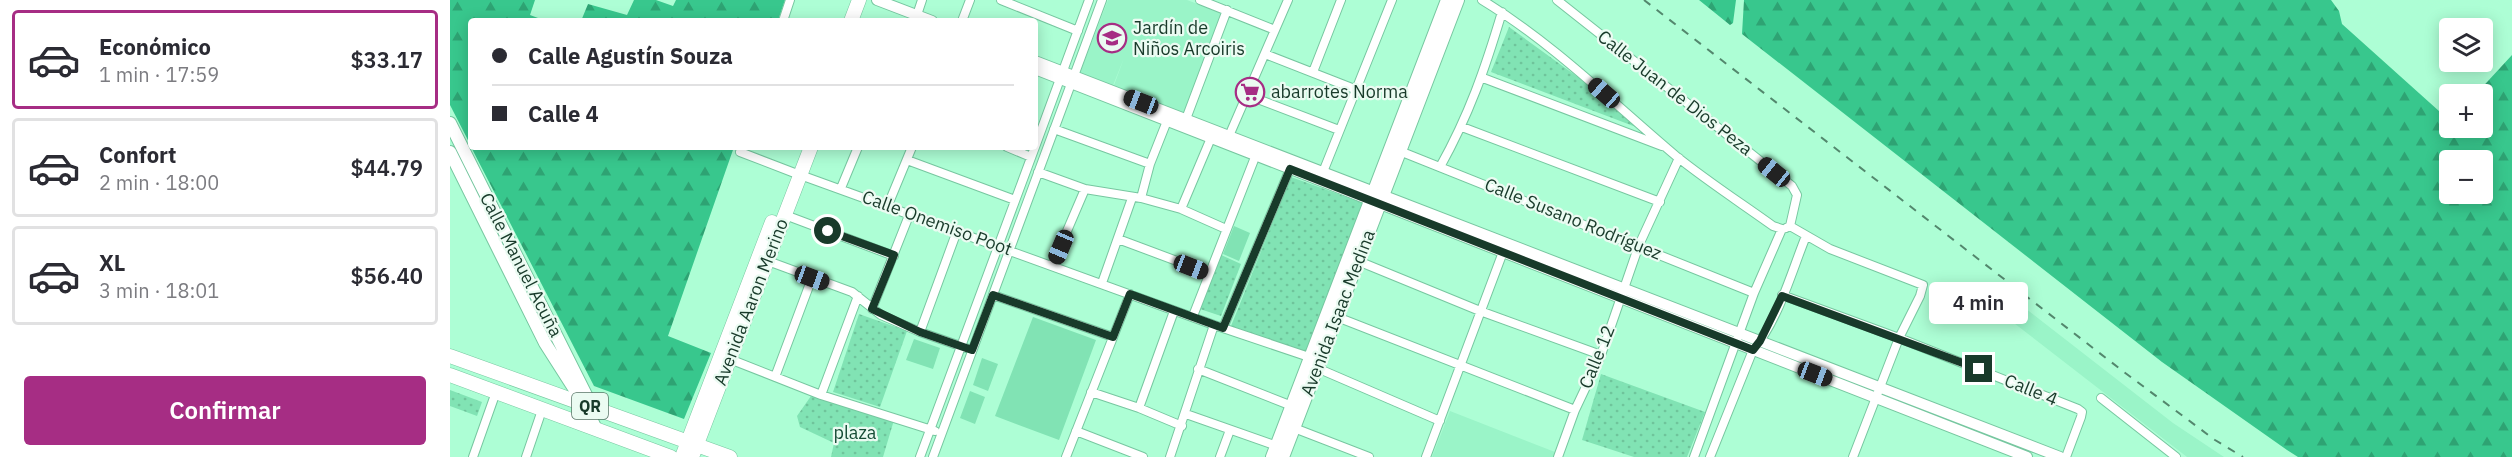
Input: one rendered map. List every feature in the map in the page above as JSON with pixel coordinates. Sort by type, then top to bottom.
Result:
[{"type":"main road","name":"Avenida Isaac Medina","points":[[1415,98],[1447,0]]},
{"type":"main road","name":"Avenida Isaac Medina","points":[[1277,453],[1294,428],[1316,362],[1395,150],[1458,0]]},
{"type":"main road","points":[[852,18],[865,1]]},
{"type":"main road","points":[[861,18],[865,1]]},
{"type":"main road","name":"Calle Manuel Acuña","points":[[450,123],[601,431]]},
{"type":"main road","name":"Avenida Aaron Merino","points":[[763,258],[784,216],[800,150]]},
{"type":"main road","name":"Avenida Aaron Merino","points":[[682,457],[692,447],[724,357],[796,173],[809,150]]},
{"type":"main road","name":"Calle Manuel Acuña","points":[[450,152],[545,343],[588,406]]},
{"type":"main road","name":"Avenida Isaac Medina","points":[[1277,453],[1292,406],[1337,316],[1358,261],[1377,198]]},
{"type":"main road","name":"QR","points":[[450,356],[633,422],[692,447],[730,457]]},
{"type":"main road","name":"QR","points":[[450,375],[671,457]]},
{"type":"main road","points":[[601,431],[615,426],[614,415]]},
{"type":"main road","points":[[627,441],[625,429],[633,422]]},
{"type":"street","points":[[784,18],[789,0]]},
{"type":"street","points":[[865,1],[914,18],[922,0]]},
{"type":"street","points":[[963,18],[970,0]]},
{"type":"street","points":[[1001,0],[1078,31]]},
{"type":"street","points":[[933,457],[1054,129],[1078,31],[1089,0]]},
{"type":"street","points":[[1038,140],[1102,0]]},
{"type":"street","points":[[1200,0],[1275,30]]},
{"type":"street","points":[[1229,136],[1288,0]]},
{"type":"street","points":[[1313,72],[1341,0]]},
{"type":"street","points":[[1323,172],[1392,0]]},
{"type":"street","points":[[1482,0],[1502,12],[1588,80],[1679,158],[1773,226],[1786,228],[1830,249],[1923,285],[1920,296],[1899,338],[1854,457]]},
{"type":"street","name":"Calle Juan de Dios Peza","points":[[1557,0],[1792,186],[1797,195],[1786,228]]},
{"type":"street","points":[[1185,119],[1227,10]]},
{"type":"street","points":[[1440,167],[1462,127],[1483,78],[1502,12]]},
{"type":"street","points":[[1265,54],[1357,90]]},
{"type":"street","points":[[1038,62],[1167,121],[1210,138],[1323,172],[1377,198],[1503,252],[1621,293]]},
{"type":"street","points":[[1038,70],[1067,77],[1185,119],[1229,136],[1290,169],[1377,198],[1879,393],[2060,457]]},
{"type":"street","points":[[1483,78],[1667,148]]},
{"type":"street","points":[[1247,95],[1339,130]]},
{"type":"street","points":[[1102,283],[1167,121]]},
{"type":"street","points":[[1462,127],[1660,202]]},
{"type":"street","points":[[1054,129],[1150,164]]},
{"type":"street","points":[[1181,209],[1210,138]]},
{"type":"street","name":"Calle Onemiso Poot","points":[[741,150],[796,173],[1316,362],[1440,421]]},
{"type":"street","points":[[841,188],[857,150]]},
{"type":"street","points":[[888,206],[911,150]]},
{"type":"street","points":[[1014,150],[1031,157]]},
{"type":"street","points":[[920,457],[1034,150]]},
{"type":"street","name":"Calle Susano Rodríguez","points":[[1395,150],[1639,245],[1754,293]]},
{"type":"street","points":[[1193,316],[1257,152]]},
{"type":"street","name":"Calle 12","points":[[1558,457],[1575,410],[1601,355],[1639,245],[1679,158]]},
{"type":"street","points":[[907,160],[1015,200]]},
{"type":"street","points":[[1223,328],[1290,169]]},
{"type":"street","points":[[1038,172],[1085,189],[1181,209],[1226,228]]},
{"type":"street","points":[[1052,267],[1085,189]]},
{"type":"street","points":[[872,309],[910,213]]},
{"type":"street","points":[[784,216],[894,255]]},
{"type":"street","points":[[1694,457],[1754,293],[1786,228]]},
{"type":"street","points":[[920,332],[957,231]]},
{"type":"street","points":[[1710,457],[1756,345],[1782,296],[1806,236]]},
{"type":"street","points":[[1118,239],[1209,273]]},
{"type":"street","points":[[1426,457],[1503,252]]},
{"type":"street","points":[[763,258],[858,296],[872,309],[920,332],[972,350]]},
{"type":"street","points":[[1358,261],[1480,311],[1601,355]]},
{"type":"street","points":[[775,377],[812,278]]},
{"type":"street","points":[[1066,457],[1130,294]]},
{"type":"street","points":[[993,295],[1113,337]]},
{"type":"street","points":[[821,395],[858,296]]},
{"type":"street","name":"Calle 4","points":[[1782,296],[1899,338],[2078,409],[2082,412],[2081,417],[2066,457]]},
{"type":"street","points":[[1139,408],[1174,310]]},
{"type":"street","points":[[1337,316],[1575,410]]},
{"type":"street","points":[[1170,457],[1214,325]]},
{"type":"street","points":[[724,357],[821,395],[942,432]]},
{"type":"street","points":[[1198,369],[1292,406]]},
{"type":"street","points":[[473,457],[496,392]]},
{"type":"street","points":[[1091,392],[1139,408],[1182,426]]},
{"type":"street","points":[[1879,393],[2026,457]]},
{"type":"street","points":[[2101,398],[2176,457]]},
{"type":"street","points":[[526,457],[542,410]]},
{"type":"street","points":[[1186,414],[1230,430],[1277,453]]},
{"type":"street","points":[[1294,428],[1369,457]]},
{"type":"street","points":[[1220,457],[1230,430]]},
{"type":"street","points":[[1076,431],[1143,457]]},
{"type":"shaded area","points":[[1108,0],[1187,0],[1222,13],[1184,115],[1113,88],[1124,58],[1112,88],[1079,75]]},
{"type":"shaded area","points":[[2021,305],[2173,423],[2224,457],[2187,457],[2010,320]]},
{"type":"shaded area","points":[[1450,411],[1555,452],[1553,457],[1432,457]]},
{"type":"green space","points":[[450,0],[535,0],[530,15],[538,18],[468,18],[468,140],[450,105]]},
{"type":"green space","points":[[634,0],[656,0],[673,6],[676,0],[785,0],[779,18],[582,18],[588,4],[627,15]]},
{"type":"green space","points":[[1699,0],[1736,0],[1733,23],[1730,25]]},
{"type":"green space","points":[[1744,0],[2331,0],[2339,11],[2342,24],[2439,111],[2439,138],[2493,138],[2493,84],[2485,84],[2512,55],[2512,457],[2298,457],[2162,362],[1742,34]]},
{"type":"green space","points":[[1509,27],[1586,83],[1636,127],[1491,72]]},
{"type":"green space","points":[[473,150],[733,150],[668,336],[711,353],[684,419],[594,386]]},
{"type":"green space","points":[[1291,177],[1366,204],[1305,354],[1231,326]]},
{"type":"green space","points":[[1234,226],[1250,233],[1239,261],[1223,254]]},
{"type":"green space","points":[[1219,254],[1241,264],[1221,316],[1197,308]]},
{"type":"green space","points":[[859,314],[907,331],[880,407],[833,392]]},
{"type":"green space","points":[[1033,317],[1096,340],[1059,440],[995,416]]},
{"type":"green space","points":[[914,339],[940,348],[933,369],[906,360]]},
{"type":"green space","points":[[982,358],[998,364],[988,391],[973,385]]},
{"type":"green space","points":[[1601,374],[1705,412],[1687,457],[1634,457],[1582,440]]},
{"type":"green space","points":[[450,390],[482,402],[477,416],[450,406]]},
{"type":"green space","points":[[970,391],[985,397],[975,424],[960,418]]},
{"type":"green space","name":"plaza","points":[[811,396],[894,420],[883,457],[831,457],[834,443],[800,427],[797,416]]},
{"type":"railway","points":[[1644,0],[2124,372],[2215,440],[2243,457]]},
{"type":"place","name":"Jardín de Niños Arcoiris","points":[[1112,38]]},
{"type":"place","name":"abarrotes Norma","points":[[1250,92]]},
{"type":"route","points":[[828,231],[894,255],[872,309],[920,332],[972,350],[993,295],[1113,337],[1130,294],[1223,328],[1290,169],[1753,350],[1760,341],[1782,296],[1979,369]]}]
